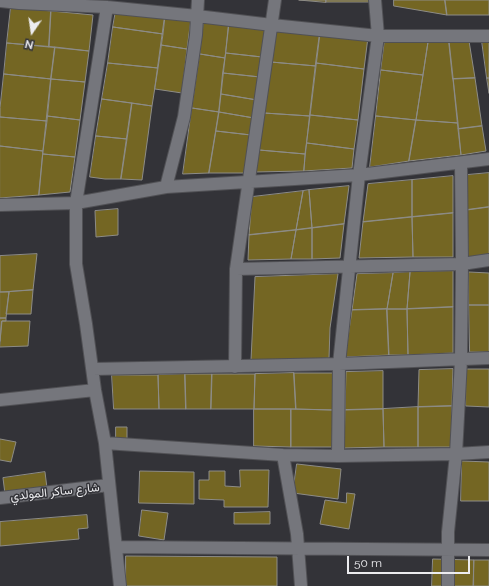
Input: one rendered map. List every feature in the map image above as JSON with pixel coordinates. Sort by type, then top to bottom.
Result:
[{"type":"street","points":[[166,188],[184,117],[196,35],[198,0]]},
{"type":"street","points":[[235,366],[236,269],[275,0]]},
{"type":"street","points":[[338,456],[339,364],[359,175],[378,36],[374,0]]},
{"type":"street","points":[[0,1],[107,7],[378,36],[489,36]]},
{"type":"street","points":[[107,7],[76,203],[76,264],[95,390],[105,443],[120,586]]},
{"type":"street","points":[[0,205],[76,203],[166,188],[359,175],[489,159]]},
{"type":"street","points":[[448,586],[448,532],[456,454],[461,360],[461,163]]},
{"type":"street","points":[[236,269],[462,264],[489,260]]},
{"type":"street","points":[[93,369],[339,364],[489,358]]},
{"type":"street","points":[[0,400],[95,390]]},
{"type":"street","points":[[105,443],[283,456],[456,454],[489,452]]},
{"type":"street","points":[[283,456],[298,534],[301,586]]},
{"type":"street","name":"شارع ساكر المولدي","points":[[0,498],[109,485]]},
{"type":"street","points":[[116,546],[489,550]]},
{"type":"building","points":[[299,0],[326,0],[326,2]]},
{"type":"building","points":[[326,0],[373,0],[374,2],[326,2]]},
{"type":"building","points":[[394,0],[445,0],[447,15],[394,6]]},
{"type":"building","points":[[445,0],[489,0],[489,15],[447,15]]},
{"type":"building","points":[[11,7],[51,11],[49,47],[7,43]]},
{"type":"building","points":[[116,10],[165,16],[163,34],[113,27]]},
{"type":"building","points":[[51,11],[93,15],[89,51],[49,47]]},
{"type":"building","points":[[165,16],[191,19],[187,49],[161,45]]},
{"type":"building","points":[[204,20],[229,23],[225,58],[200,54]]},
{"type":"building","points":[[229,23],[265,27],[262,57],[226,53]]},
{"type":"building","points":[[113,27],[163,34],[158,68],[108,63]]},
{"type":"building","points":[[275,28],[320,33],[316,66],[271,62]]},
{"type":"building","points":[[320,33],[368,37],[364,69],[316,63]]},
{"type":"building","points":[[385,39],[428,42],[423,75],[381,70]]},
{"type":"building","points":[[449,41],[469,41],[475,78],[453,79]]},
{"type":"building","points":[[449,41],[458,123],[416,120],[428,42]]},
{"type":"building","points":[[482,41],[489,41],[489,78],[487,78]]},
{"type":"building","points":[[7,43],[55,47],[51,79],[4,74]]},
{"type":"building","points":[[161,45],[187,49],[182,93],[155,89]]},
{"type":"building","points":[[55,47],[89,51],[85,82],[51,79]]},
{"type":"building","points":[[226,53],[262,57],[260,77],[223,73]]},
{"type":"building","points":[[200,54],[225,58],[219,112],[192,108]]},
{"type":"building","points":[[271,62],[316,66],[310,116],[264,113]]},
{"type":"building","points":[[108,63],[158,68],[152,106],[102,99]]},
{"type":"building","points":[[316,63],[364,69],[358,120],[310,115]]},
{"type":"building","points":[[381,70],[423,75],[416,120],[376,116]]},
{"type":"building","points":[[223,73],[260,77],[257,100],[221,94]]},
{"type":"building","points":[[4,74],[51,79],[47,121],[0,117]]},
{"type":"building","points":[[475,78],[482,126],[458,129],[453,79]]},
{"type":"building","points":[[487,78],[489,78],[489,93]]},
{"type":"building","points":[[51,79],[85,82],[80,120],[47,116]]},
{"type":"building","points":[[221,94],[257,100],[254,118],[219,112]]},
{"type":"building","points":[[102,99],[132,103],[127,139],[96,136]]},
{"type":"building","points":[[132,103],[152,106],[142,180],[121,179]]},
{"type":"building","points":[[192,108],[219,112],[209,173],[183,174]]},
{"type":"building","points":[[219,112],[254,118],[251,135],[216,131]]},
{"type":"building","points":[[264,113],[310,116],[305,154],[259,150]]},
{"type":"building","points":[[310,115],[358,120],[354,149],[307,143]]},
{"type":"building","points":[[47,116],[80,120],[75,157],[43,154]]},
{"type":"building","points":[[376,116],[416,120],[409,161],[370,167]]},
{"type":"building","points":[[0,117],[47,121],[43,151],[0,146]]},
{"type":"building","points":[[416,120],[458,123],[461,155],[409,161]]},
{"type":"building","points":[[482,126],[486,151],[461,155],[458,129]]},
{"type":"building","points":[[216,131],[251,135],[245,173],[209,173]]},
{"type":"building","points":[[96,136],[127,139],[121,179],[90,177]]},
{"type":"building","points":[[307,143],[354,149],[352,168],[304,171]]},
{"type":"building","points":[[0,146],[43,151],[39,195],[0,198]]},
{"type":"building","points":[[259,150],[305,154],[304,171],[255,172]]},
{"type":"building","points":[[43,154],[75,157],[70,192],[39,195]]},
{"type":"building","points":[[489,173],[489,207],[467,210],[467,175]]},
{"type":"building","points":[[453,176],[453,213],[412,217],[412,180]]},
{"type":"building","points":[[412,180],[412,217],[363,222],[368,184]]},
{"type":"building","points":[[349,186],[344,224],[312,228],[309,190]]},
{"type":"building","points":[[309,190],[312,228],[296,230],[303,191]]},
{"type":"building","points":[[303,191],[296,230],[249,235],[252,197]]},
{"type":"building","points":[[489,207],[489,257],[468,257],[467,210]]},
{"type":"building","points":[[118,209],[118,235],[96,237],[95,211]]},
{"type":"building","points":[[453,213],[453,257],[413,257],[412,217]]},
{"type":"building","points":[[412,217],[413,257],[359,258],[363,222]]},
{"type":"building","points":[[344,224],[340,258],[312,259],[312,228]]},
{"type":"building","points":[[312,228],[312,259],[291,259],[296,230]]},
{"type":"building","points":[[296,230],[291,259],[248,260],[249,235]]},
{"type":"building","points":[[37,254],[33,290],[0,292],[0,256]]},
{"type":"building","points":[[453,271],[453,307],[407,309],[410,272]]},
{"type":"building","points":[[410,272],[407,309],[387,309],[393,273]]},
{"type":"building","points":[[469,272],[489,273],[489,305],[469,305]]},
{"type":"building","points":[[393,273],[387,309],[352,310],[357,274]]},
{"type":"building","points":[[338,274],[330,328],[329,358],[285,361],[251,360],[255,277]]},
{"type":"building","points":[[33,290],[31,314],[6,314],[9,292]]},
{"type":"building","points":[[0,292],[9,292],[6,318],[0,318]]},
{"type":"building","points":[[469,305],[489,305],[489,352],[470,352]]},
{"type":"building","points":[[453,307],[453,353],[408,355],[407,309]]},
{"type":"building","points":[[387,309],[389,355],[345,357],[352,310]]},
{"type":"building","points":[[387,309],[407,309],[408,355],[389,355]]},
{"type":"building","points":[[0,318],[6,318],[6,321],[2,321],[0,341]]},
{"type":"building","points":[[2,321],[30,321],[28,346],[0,347]]},
{"type":"building","points":[[453,369],[452,406],[418,407],[419,370]]},
{"type":"building","points":[[466,369],[489,369],[489,407],[466,406]]},
{"type":"building","points":[[383,371],[383,409],[345,410],[346,372]]},
{"type":"building","points":[[294,373],[333,373],[333,410],[296,409]]},
{"type":"building","points":[[294,373],[296,409],[254,409],[255,374]]},
{"type":"building","points":[[185,374],[212,374],[211,409],[186,409]]},
{"type":"building","points":[[185,374],[186,409],[159,409],[158,375]]},
{"type":"building","points":[[212,374],[255,374],[254,409],[211,409]]},
{"type":"building","points":[[112,375],[158,375],[159,409],[114,409]]},
{"type":"building","points":[[452,406],[451,447],[418,447],[418,407]]},
{"type":"building","points":[[418,407],[418,447],[384,447],[383,409]]},
{"type":"building","points":[[254,409],[291,409],[291,447],[254,446]]},
{"type":"building","points":[[291,409],[333,410],[332,447],[291,447]]},
{"type":"building","points":[[383,409],[384,447],[344,448],[345,410]]},
{"type":"building","points":[[116,427],[127,427],[127,447],[116,447]]},
{"type":"building","points":[[0,439],[16,442],[11,462],[0,460]]},
{"type":"building","points":[[462,461],[489,462],[489,501],[461,501]]},
{"type":"building","points":[[297,464],[341,469],[338,499],[293,493]]},
{"type":"building","points":[[240,470],[269,470],[268,507],[224,507],[224,500],[199,499],[199,480],[209,480],[209,471],[225,471],[225,486],[240,487]]},
{"type":"building","points":[[140,471],[194,472],[194,504],[139,503]]},
{"type":"building","points":[[45,472],[48,496],[6,502],[3,478]]},
{"type":"building","points":[[347,493],[355,494],[349,529],[320,524],[325,500],[346,503]]},
{"type":"building","points":[[142,510],[168,513],[164,540],[139,536]]},
{"type":"building","points":[[270,512],[270,524],[234,524],[234,513]]},
{"type":"building","points":[[87,515],[88,528],[78,529],[79,539],[0,546],[0,522]]},
{"type":"building","points":[[126,556],[277,557],[277,586],[126,586]]},
{"type":"building","points":[[433,559],[474,560],[473,586],[432,586]]},
{"type":"building","points":[[474,560],[489,560],[489,586],[474,586]]}]
